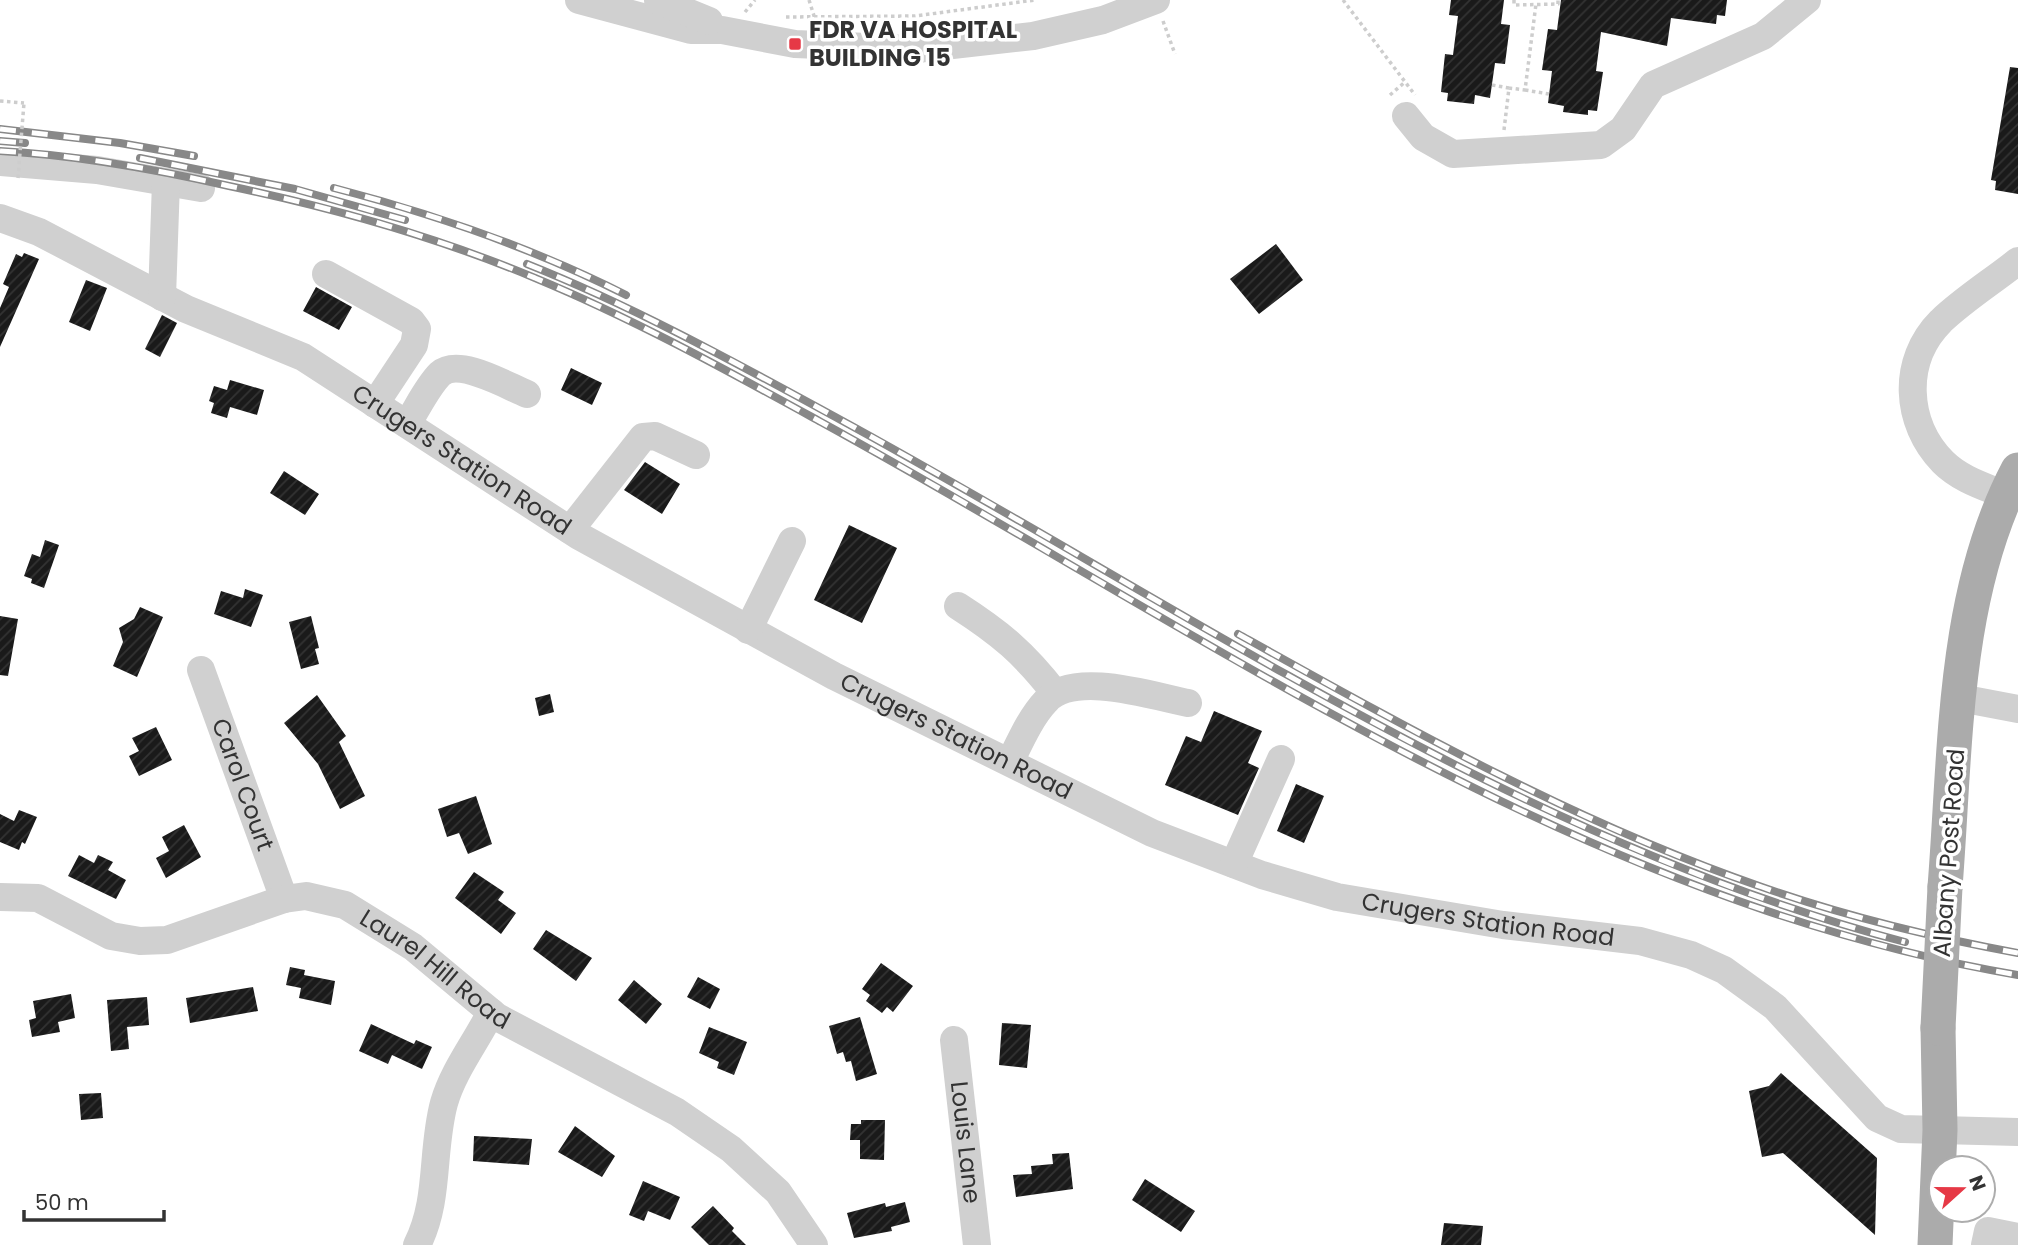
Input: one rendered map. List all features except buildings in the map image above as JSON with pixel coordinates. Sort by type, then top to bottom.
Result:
[{"type":"main road","name":"Albany Post Road","points":[[1935,1245],[1940,1130],[1938,1028],[1945,887],[1960,698],[1976,589],[2011,493]]},
{"type":"street","points":[[579,0],[691,30],[729,19]]},
{"type":"street","points":[[658,0],[703,16],[729,19],[795,44],[918,49],[1033,36],[1157,5]]},
{"type":"street","points":[[1405,104],[1423,137],[1453,154],[1601,145],[1623,129],[1653,85],[1687,68],[1720,58],[1763,36],[1807,0]]},
{"type":"street","points":[[6,174],[97,170],[201,188]]},
{"type":"street","points":[[162,297],[166,181]]},
{"type":"street","name":"Crugers Station Road","points":[[0,218],[39,232],[162,297],[303,356],[570,530],[748,630],[1152,833],[1234,864],[1337,897],[1503,925],[1640,941],[1691,955],[1724,970],[1775,1007],[1877,1118],[1901,1129],[2018,1132]]},
{"type":"street","points":[[2011,493],[1967,480],[1944,463],[1924,439],[1913,406],[1913,374],[1922,345],[1941,322],[2018,261]]},
{"type":"street","points":[[326,274],[411,321],[417,329],[414,345],[375,404]]},
{"type":"street","points":[[407,424],[438,376],[452,368],[464,368],[527,394]]},
{"type":"street","points":[[570,530],[643,437],[655,436],[696,455]]},
{"type":"street","points":[[748,630],[792,541]]},
{"type":"street","points":[[958,606],[1001,633],[1055,693]]},
{"type":"street","name":"Carol Court","points":[[201,670],[284,899]]},
{"type":"street","points":[[1010,762],[1032,721],[1055,693],[1071,687],[1111,687],[1188,703]]},
{"type":"street","points":[[1960,698],[2018,709]]},
{"type":"street","points":[[1234,864],[1281,759]]},
{"type":"street","name":"Laurel Hill Road","points":[[0,897],[37,898],[111,936],[140,941],[167,940],[284,899],[306,896],[345,905],[413,947],[491,1012],[677,1112],[731,1149],[778,1192],[814,1245]]},
{"type":"street","points":[[417,1245],[433,1201],[438,1129],[446,1095],[491,1012]]},
{"type":"street","name":"Louis Lane","points":[[954,1040],[977,1245]]},
{"type":"street","points":[[1985,1245],[1988,1231],[2018,1237]]},
{"type":"path","points":[[729,19],[746,10],[755,0]]},
{"type":"path","points":[[809,0],[815,19]]},
{"type":"path","points":[[773,15],[815,19],[915,16],[1035,0]]},
{"type":"path","points":[[1343,0],[1405,82],[1405,104]]},
{"type":"path","points":[[1514,0],[1514,5],[1558,4],[1558,0]]},
{"type":"path","points":[[1525,90],[1536,4]]},
{"type":"path","points":[[1157,5],[1175,54]]},
{"type":"path","points":[[746,10],[760,12]]},
{"type":"path","points":[[915,16],[916,29]]},
{"type":"path","points":[[1405,82],[1405,104]]},
{"type":"path","points":[[1492,85],[1549,94]]},
{"type":"path","points":[[1503,142],[1509,88]]},
{"type":"path","points":[[0,101],[24,103],[18,178],[6,174]]},
{"type":"railway","points":[[0,129],[120,143],[194,156]]},
{"type":"railway","points":[[0,141],[25,143]]},
{"type":"railway","points":[[0,151],[115,164],[268,195],[423,237],[535,278],[644,328],[751,384],[1398,750],[1547,823],[1699,887],[1856,938],[2018,975]]},
{"type":"railway","points":[[140,158],[295,189],[405,220]]},
{"type":"railway","points":[[334,188],[409,209],[519,247],[626,295]]},
{"type":"railway","points":[[527,264],[646,317],[762,377],[969,492],[1226,641],[1489,782],[1624,844],[1762,898],[1905,942]]},
{"type":"railway","points":[[1238,634],[1494,772],[1626,834],[1694,862],[1793,898],[1857,916],[1921,933],[2018,953]]},
{"type":"place","name":"FDR VA HOSPITAL BUILDING 15","points":[[795,44]]}]
